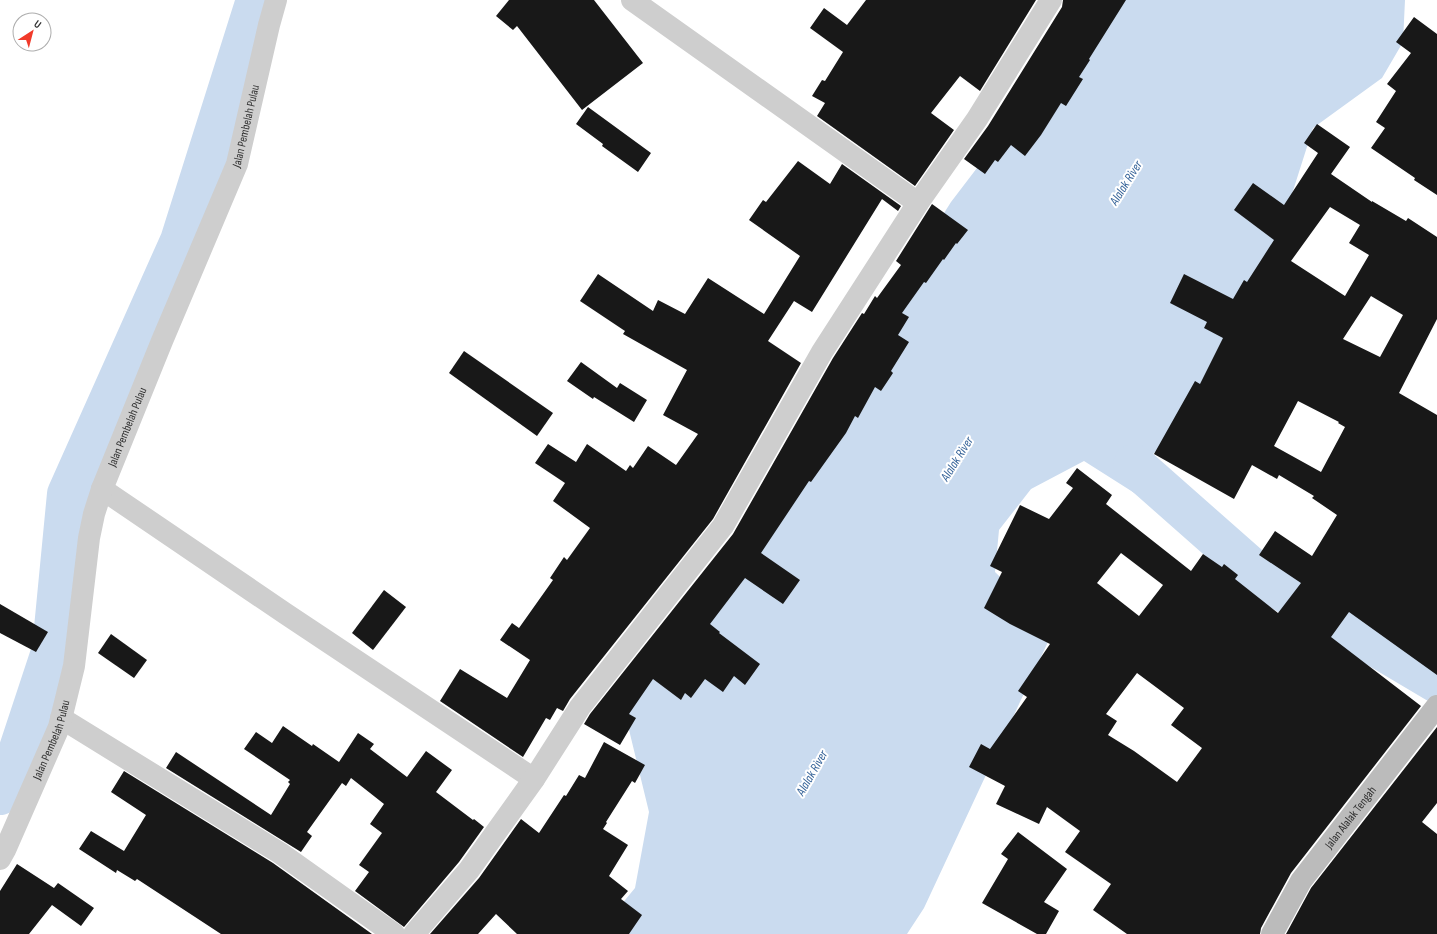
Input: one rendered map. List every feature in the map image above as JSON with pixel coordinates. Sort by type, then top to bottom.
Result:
[{"type":"street","name":"Jalan Pembelah Pulau","points":[[0,859],[15,829],[59,727],[74,666],[89,538],[94,514],[102,489],[162,341],[237,164],[276,0]]},
{"type":"street","points":[[632,0],[918,203]]},
{"type":"street","points":[[414,934],[469,870],[534,779],[580,707],[723,526],[822,352],[918,203],[977,119],[1051,0]]},
{"type":"street","points":[[102,489],[286,614],[534,779]]},
{"type":"street","name":"Jalan Alalak Tengah","points":[[1272,934],[1301,881],[1437,706]]},
{"type":"street","points":[[61,718],[280,853],[394,934]]},
{"type":"water","name":"Alalak River","points":[[1097,0],[1405,0],[1403,42],[1382,78],[1313,128],[1277,241],[1187,424],[1153,454],[1188,494],[1166,513],[1084,461],[1031,489],[999,530],[995,572],[1054,629],[924,908],[907,934],[597,934],[635,888],[649,812],[622,701],[827,399],[951,202],[1086,25]]},
{"type":"building","points":[[509,0],[594,0],[643,63],[582,110],[517,26],[513,30],[496,16]]},
{"type":"building","points":[[866,0],[1036,0],[980,91],[960,76],[931,113],[954,130],[915,186],[817,116],[825,103],[812,96],[822,80],[825,81],[843,52],[810,28],[824,8],[847,25]]},
{"type":"building","points":[[1063,0],[1126,0],[1089,59],[1090,60],[1079,77],[1083,79],[1066,106],[1061,103],[1041,135],[1025,156],[1011,145],[998,162],[995,160],[985,174],[964,159],[988,126],[1062,7]]},
{"type":"building","points":[[1414,17],[1437,34],[1437,195],[1371,148],[1385,128],[1376,122],[1396,91],[1387,84],[1411,53],[1396,42]]},
{"type":"building","points":[[588,107],[651,153],[638,172],[602,146],[603,144],[576,124]]},
{"type":"building","points":[[1317,124],[1350,147],[1331,174],[1372,202],[1406,221],[1408,218],[1437,237],[1437,319],[1399,393],[1437,415],[1437,675],[1349,612],[1331,637],[1421,706],[1291,873],[1261,928],[1260,934],[1127,934],[1093,910],[1111,884],[1065,852],[1080,831],[1047,807],[1039,824],[996,804],[1005,786],[969,767],[981,744],[990,749],[1027,697],[1018,691],[1050,644],[1010,624],[984,608],[1002,572],[990,566],[1020,505],[1049,519],[1073,488],[1066,483],[1077,468],[1112,495],[1106,504],[1191,571],[1203,554],[1222,567],[1224,564],[1238,575],[1235,579],[1278,613],[1301,583],[1259,555],[1275,531],[1312,556],[1337,515],[1312,498],[1314,496],[1279,475],[1277,479],[1252,465],[1234,499],[1154,454],[1195,381],[1200,384],[1223,338],[1204,328],[1207,322],[1170,303],[1184,274],[1233,299],[1244,280],[1247,282],[1274,240],[1234,210],[1253,183],[1284,205],[1318,153],[1304,143]],"holes":[[[1330,207],[1360,225],[1349,243],[1369,255],[1345,296],[1291,261]],[[1371,296],[1403,315],[1380,357],[1343,339]],[[1298,401],[1339,422],[1338,423],[1345,427],[1321,472],[1274,446]],[[1121,553],[1163,585],[1139,616],[1097,583]],[[1137,673],[1184,708],[1171,725],[1202,748],[1177,782],[1134,751],[1108,735],[1117,721],[1106,714]]]},
{"type":"building","points":[[798,161],[830,184],[842,164],[901,206],[898,211],[882,199],[812,312],[794,301],[768,341],[801,363],[713,519],[570,699],[563,711],[557,708],[550,720],[546,718],[523,757],[440,701],[460,669],[507,698],[530,660],[500,640],[512,623],[519,628],[553,580],[550,578],[564,557],[567,560],[590,528],[553,501],[565,483],[535,463],[548,444],[576,462],[587,444],[626,471],[630,465],[633,468],[648,446],[676,465],[698,434],[663,415],[687,370],[623,334],[625,331],[580,301],[598,274],[653,311],[658,300],[685,314],[708,278],[764,314],[800,256],[749,220],[763,200],[766,202]]},
{"type":"building","points":[[932,204],[968,230],[957,244],[956,243],[944,260],[943,259],[926,283],[924,282],[902,313],[909,317],[898,335],[909,342],[891,371],[893,373],[881,391],[875,387],[858,418],[855,416],[846,433],[811,482],[809,481],[761,553],[800,580],[783,604],[745,578],[710,624],[720,632],[719,633],[760,664],[745,685],[734,676],[723,692],[705,679],[691,698],[685,693],[681,700],[653,679],[629,714],[636,718],[620,745],[584,724],[590,714],[733,534],[833,358],[862,313],[864,314],[875,296],[877,298],[901,265],[896,261]]},
{"type":"building","points":[[464,351],[553,413],[537,436],[449,373]]},
{"type":"building","points":[[581,362],[617,388],[620,383],[647,400],[634,422],[594,397],[593,399],[567,381]]},
{"type":"building","points":[[384,590],[406,607],[373,650],[352,633]]},
{"type":"building","points":[[0,604],[48,632],[36,652],[0,633]]},
{"type":"building","points":[[111,634],[147,660],[134,678],[98,653]]},
{"type":"building","points":[[283,726],[339,762],[358,733],[374,744],[370,749],[407,777],[426,751],[452,770],[436,792],[484,827],[459,862],[404,927],[355,891],[369,872],[359,865],[382,833],[370,824],[384,804],[351,778],[346,786],[342,783],[307,832],[312,836],[301,852],[166,768],[176,752],[271,815],[290,784],[288,782],[290,780],[244,749],[256,732],[272,743]]},
{"type":"building","points":[[1437,727],[1437,803],[1422,822],[1437,834],[1437,934],[1286,934],[1311,888]]},
{"type":"building","points":[[604,742],[645,765],[635,783],[632,781],[603,829],[628,845],[609,876],[628,891],[621,899],[642,915],[629,934],[517,934],[496,914],[478,934],[430,934],[479,878],[521,819],[539,833],[564,795],[566,796],[579,775],[585,778]]},
{"type":"building","points":[[124,771],[273,863],[372,934],[221,934],[137,879],[135,881],[117,870],[116,873],[79,849],[91,831],[124,851],[146,815],[111,792]]},
{"type":"building","points":[[1018,832],[1067,869],[1044,902],[1059,911],[1046,934],[1037,934],[982,903],[1008,859],[1001,854]]},
{"type":"building","points":[[17,864],[54,888],[58,883],[94,908],[81,926],[52,905],[29,934],[0,934],[0,891]]},
{"type":"waterway","points":[[0,794],[11,776],[53,649],[68,494],[181,241],[257,0]]},
{"type":"waterway","points":[[1134,465],[1262,578],[1437,682]]}]
